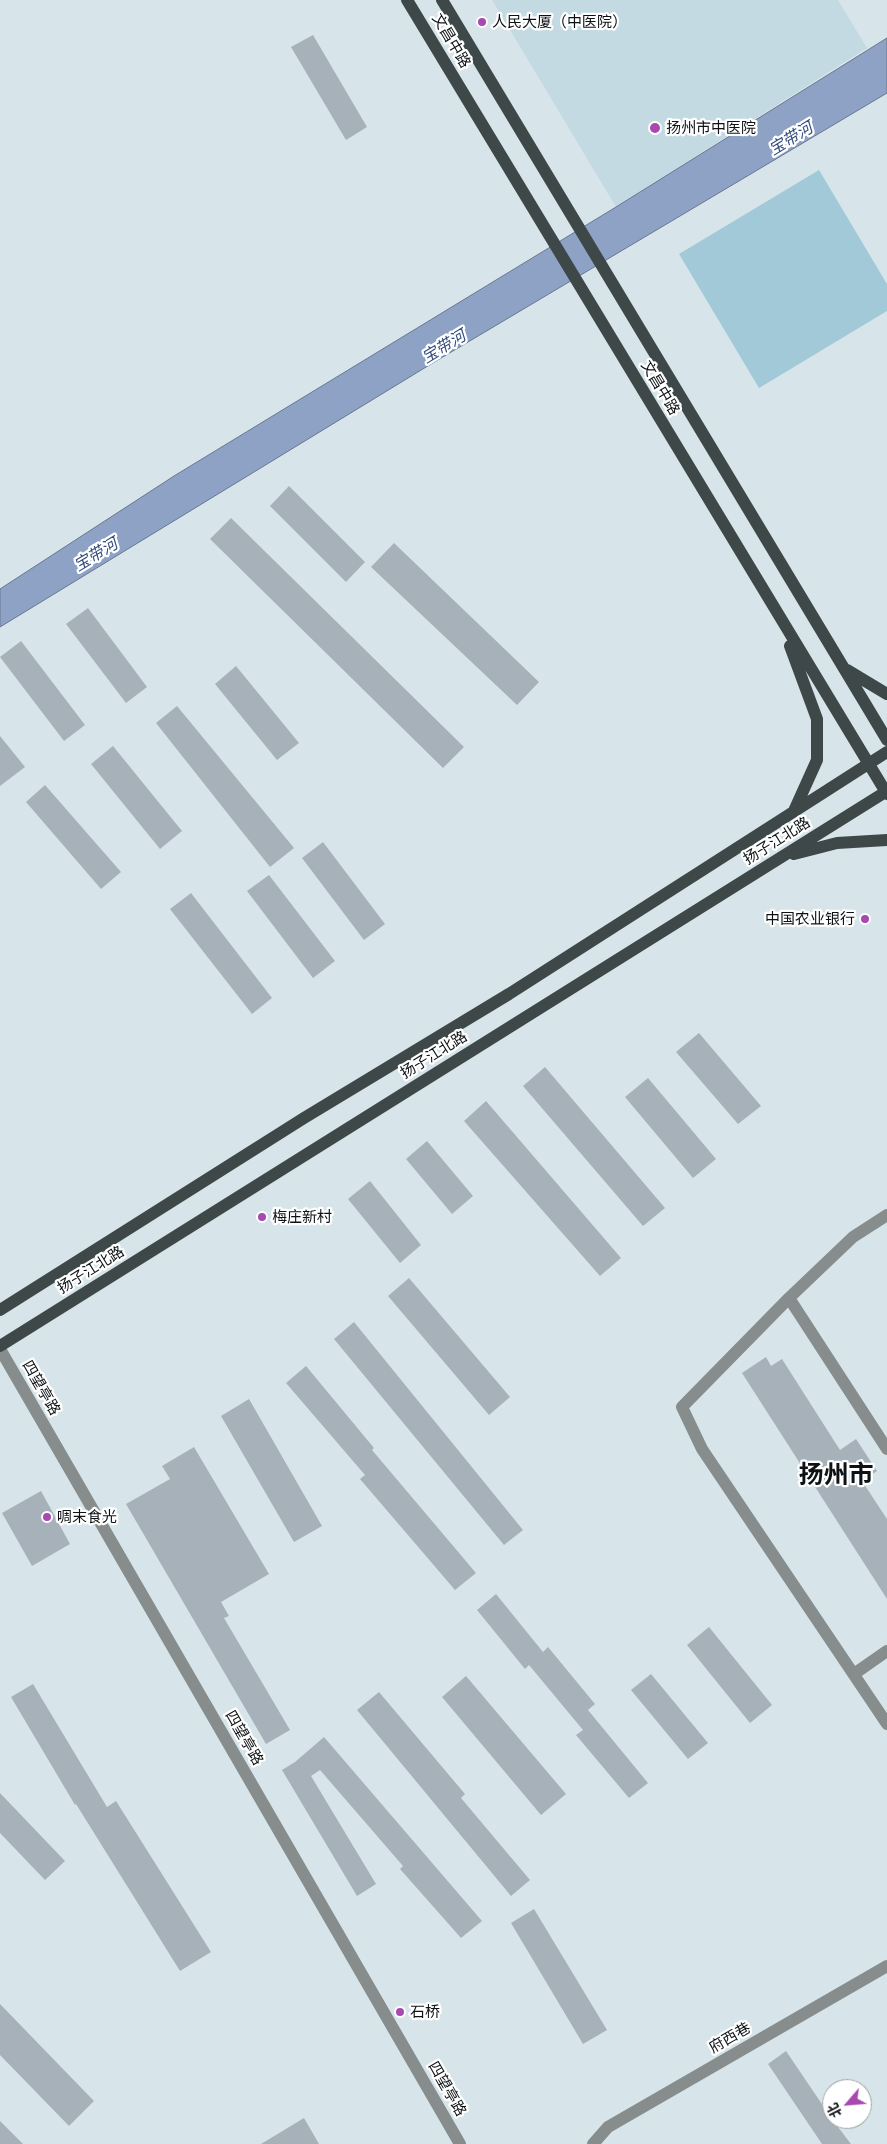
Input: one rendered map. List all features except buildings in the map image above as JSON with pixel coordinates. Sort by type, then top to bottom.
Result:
[{"type":"main road","name":"文昌中路","points":[[407,0],[867,764],[887,792]]},
{"type":"main road","name":"文昌中路","points":[[442,0],[887,740]]},
{"type":"main road","points":[[778,614],[817,719],[817,760],[794,811]]},
{"type":"main road","points":[[844,668],[887,694]]},
{"type":"main road","name":"扬子江北路","points":[[0,1310],[304,1118],[509,994],[887,752]]},
{"type":"main road","name":"扬子江北路","points":[[0,1348],[887,792]]},
{"type":"main road","points":[[782,857],[837,843],[887,840]]},
{"type":"street","points":[[887,1215],[853,1237],[789,1298],[682,1407],[702,1449],[887,1724]]},
{"type":"street","points":[[789,1298],[885,1441]]},
{"type":"street","name":"四望亭路","points":[[0,1348],[460,2144]]},
{"type":"street","points":[[854,1674],[887,1651]]},
{"type":"street","name":"府西巷","points":[[593,2144],[608,2127],[887,1966]]},
{"type":"shaded area","name":"扬州市中医院","points":[[492,0],[838,0],[867,48],[616,207]]},
{"type":"shaded area","points":[[819,170],[887,284],[887,311],[759,388],[679,254]]},
{"type":"water","name":"宝带河","points":[[887,38],[887,93],[431,364],[0,627],[0,589],[174,476],[616,207]]},
{"type":"place","name":"人民大厦（中医院）","points":[[482,22]]},
{"type":"place","name":"扬州市中医院","points":[[655,128]]},
{"type":"place","name":"中国农业银行","points":[[865,919]]},
{"type":"place","name":"梅庄新村","points":[[262,1217]]},
{"type":"place","name":"啁末食光","points":[[47,1517]]},
{"type":"place","name":"石桥","points":[[400,2012]]},
{"type":"district","name":"扬州市","points":[[836,1475]]}]
